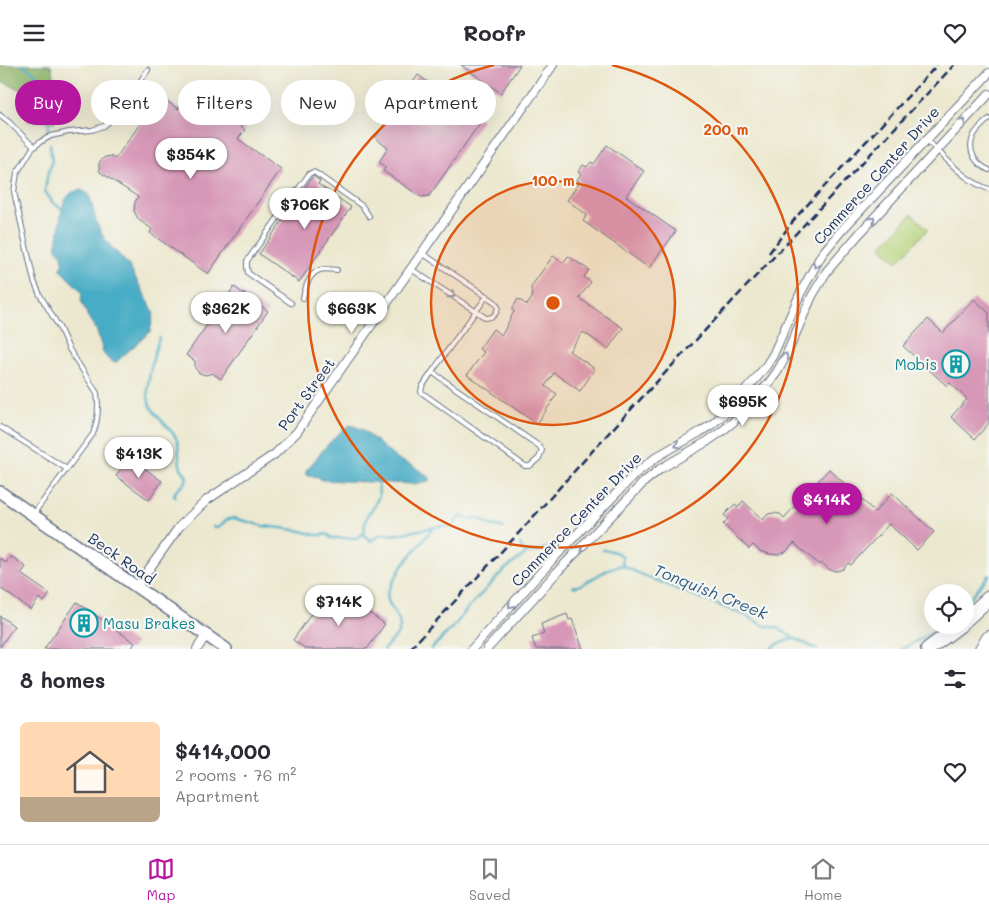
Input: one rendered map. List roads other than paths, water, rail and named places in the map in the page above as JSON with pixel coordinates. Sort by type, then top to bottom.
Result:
[{"type":"highway","points":[[974,612],[989,598]]},
{"type":"highway","points":[[928,649],[948,634]]},
{"type":"highway","points":[[982,649],[989,638]]},
{"type":"main road","name":"Beck Road","points":[[0,491],[226,649]]},
{"type":"street","name":"Port Street","points":[[137,586],[179,527],[207,500],[275,454],[297,432],[554,65]]},
{"type":"street","name":"Commerce Center Drive","points":[[472,649],[550,561],[636,473],[658,456],[711,425],[754,381],[772,355],[822,254],[841,231],[989,73]]},
{"type":"street","name":"Commerce Center Drive","points":[[488,649],[559,570],[644,482],[660,469],[721,433],[769,383],[785,358],[812,296],[826,271],[989,93]]},
{"type":"street","points":[[550,561],[559,570]]},
{"type":"street","points":[[196,649],[206,635]]},
{"type":"lane","points":[[33,514],[96,426],[98,393],[69,349],[59,327],[40,295],[32,273],[14,192],[17,173],[34,147],[53,135],[104,127],[118,113],[148,70]]},
{"type":"lane","points":[[0,115],[34,147]]},
{"type":"lane","points":[[989,119],[972,137],[971,147],[972,157],[989,170]]},
{"type":"lane","points":[[927,140],[951,164],[973,182],[989,189]]},
{"type":"lane","points":[[291,303],[248,273],[247,261],[309,174],[313,172],[317,174],[362,206],[369,216]]},
{"type":"lane","points":[[411,269],[486,318],[493,317],[497,313],[498,307],[495,302],[422,253]]},
{"type":"lane","points":[[303,298],[306,285],[317,270],[337,270]]},
{"type":"lane","points":[[432,372],[539,446],[542,450],[539,458],[530,466],[525,466],[421,392],[422,387],[432,372],[487,297]]},
{"type":"lane","points":[[0,427],[67,469]]},
{"type":"water","points":[[81,190],[89,194],[97,224],[104,238],[129,266],[154,312],[150,332],[115,363],[103,353],[96,329],[88,317],[81,300],[82,292],[60,270],[63,262],[62,254],[56,246],[63,204],[70,194]]},
{"type":"water","points":[[350,425],[362,429],[397,459],[413,466],[431,479],[413,484],[321,480],[319,477],[306,475],[306,471],[326,447]]},
{"type":"waterway","points":[[22,65],[35,73],[41,87],[49,129]]},
{"type":"waterway","points":[[50,144],[52,161],[45,191],[53,203],[64,210]]},
{"type":"waterway","points":[[159,338],[148,381],[148,398],[152,409],[176,438],[181,468],[187,479],[184,485],[175,493],[175,497]]},
{"type":"waterway","points":[[364,535],[368,514],[374,507],[379,495],[378,480]]},
{"type":"waterway","name":"Tonquish Creek","points":[[364,535],[371,541],[381,534],[392,535],[442,526],[453,527],[461,517],[478,518],[490,525],[504,528]]},
{"type":"waterway","name":"Tonquish Creek","points":[[213,527],[218,528],[226,520],[233,518],[264,526],[297,530],[316,535],[327,534],[331,538],[358,538],[362,534],[364,535]]},
{"type":"waterway","points":[[384,649],[397,635],[400,627],[397,616],[387,597],[388,591],[402,566],[433,528]]},
{"type":"waterway","name":"Tonquish Creek","points":[[520,544],[521,549],[527,552],[535,552],[549,547]]},
{"type":"waterway","name":"Tonquish Creek","points":[[603,550],[621,555],[623,557],[623,565]]},
{"type":"waterway","points":[[431,649],[503,571],[528,552]]},
{"type":"waterway","name":"Tonquish Creek","points":[[623,565],[642,575],[747,616],[762,625],[778,628],[797,640],[817,649]]},
{"type":"waterway","points":[[573,587],[581,585],[609,569],[623,565]]},
{"type":"waterway","points":[[974,593],[989,575]]},
{"type":"waterway","points":[[902,649],[929,634]]},
{"type":"waterway","points":[[771,649],[794,638]]},
{"type":"railway","points":[[769,253],[797,216],[937,65]]},
{"type":"railway","points":[[410,649],[516,536],[605,437],[954,65]]},
{"type":"place","name":"Mobis","points":[[956,364]]},
{"type":"place","name":"Masu Brakes","points":[[84,623]]}]
